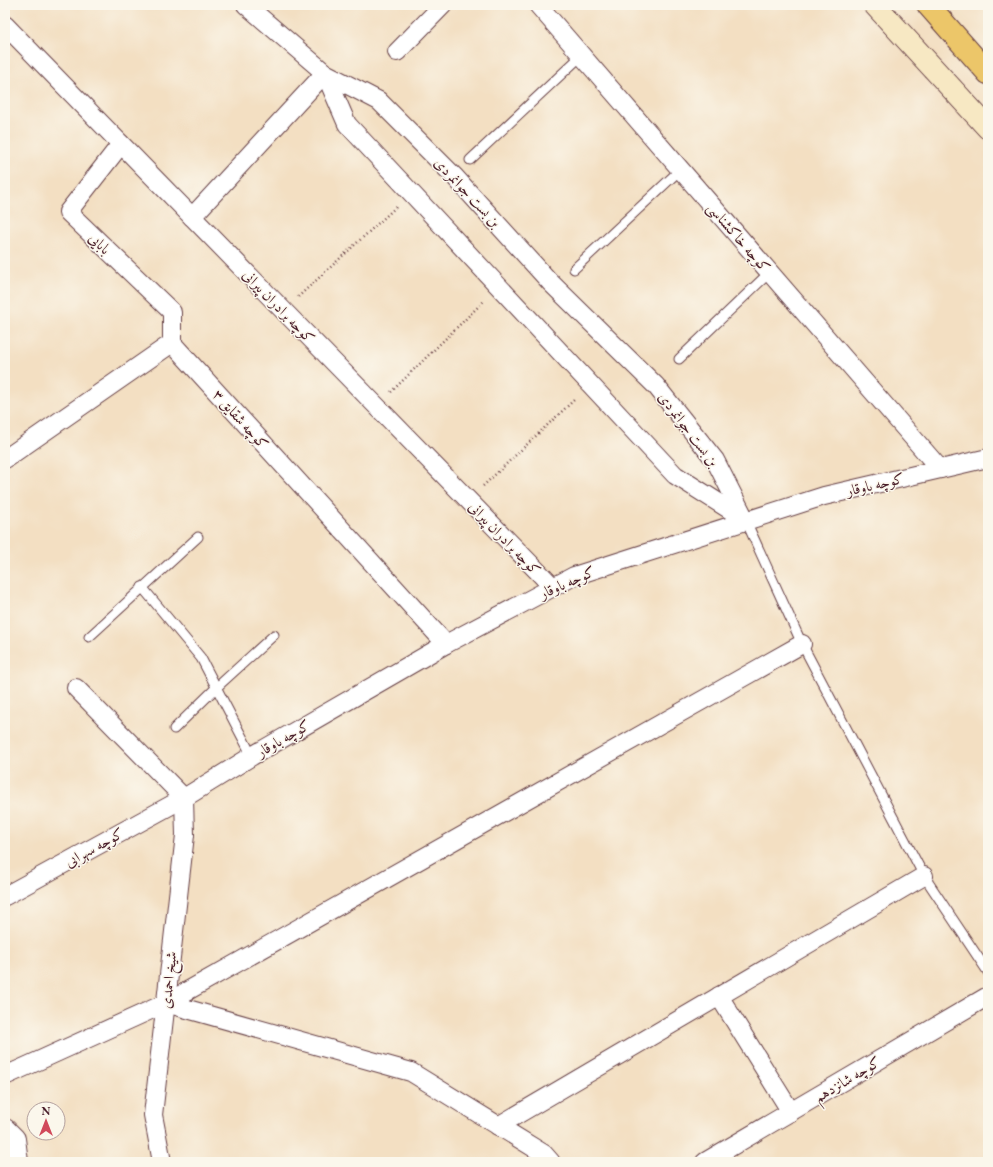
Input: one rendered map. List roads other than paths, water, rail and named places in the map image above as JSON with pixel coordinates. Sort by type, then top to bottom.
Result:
[{"type":"main road","points":[[875,5],[988,128]]},
{"type":"main road","points":[[928,5],[988,72]]},
{"type":"street","name":"بن بست جوانمردی","points":[[246,5],[325,73],[379,100],[454,176],[550,282],[656,386],[715,460],[746,520]]},
{"type":"street","points":[[398,52],[443,5]]},
{"type":"street","name":"کوچه خاکشناسی","points":[[538,5],[940,469]]},
{"type":"street","name":"کوچه برادران پیرانی","points":[[5,25],[553,587]]},
{"type":"street","name":"بن بست جوانمردی","points":[[325,73],[347,124],[590,385],[675,475],[746,520]]},
{"type":"street","points":[[192,217],[325,73]]},
{"type":"street","name":"بابایی","points":[[121,144],[68,212],[172,312],[172,343]]},
{"type":"street","points":[[5,459],[172,343]]},
{"type":"street","name":"کوچه شقایق ۳","points":[[172,343],[446,644]]},
{"type":"street","name":"کوچه باوقار","points":[[184,798],[252,756],[446,644],[574,576],[824,496],[988,458]]},
{"type":"street","points":[[5,1076],[166,1003],[802,644]]},
{"type":"street","points":[[76,688],[184,798]]},
{"type":"street","name":"شیخ احمدی","points":[[162,1162],[153,1115],[185,835],[184,798]]},
{"type":"street","name":"کوچه سهرابی","points":[[5,896],[184,798]]},
{"type":"street","points":[[498,1126],[924,876]]},
{"type":"street","points":[[718,996],[791,1112]]},
{"type":"street","name":"کوچه شانزدهم","points":[[705,1162],[988,996]]},
{"type":"street","points":[[166,1003],[411,1072],[544,1154],[551,1162]]},
{"type":"street","points":[[5,1130],[14,1139],[17,1162]]},
{"type":"lane","points":[[470,160],[582,55]]},
{"type":"lane","points":[[574,269],[681,169]]},
{"type":"lane","points":[[678,360],[770,272]]},
{"type":"lane","points":[[746,520],[802,644],[924,876],[988,972]]},
{"type":"lane","points":[[89,637],[198,537]]},
{"type":"lane","points":[[142,587],[201,658],[252,756]]},
{"type":"lane","points":[[174,729],[216,687],[274,635]]}]
